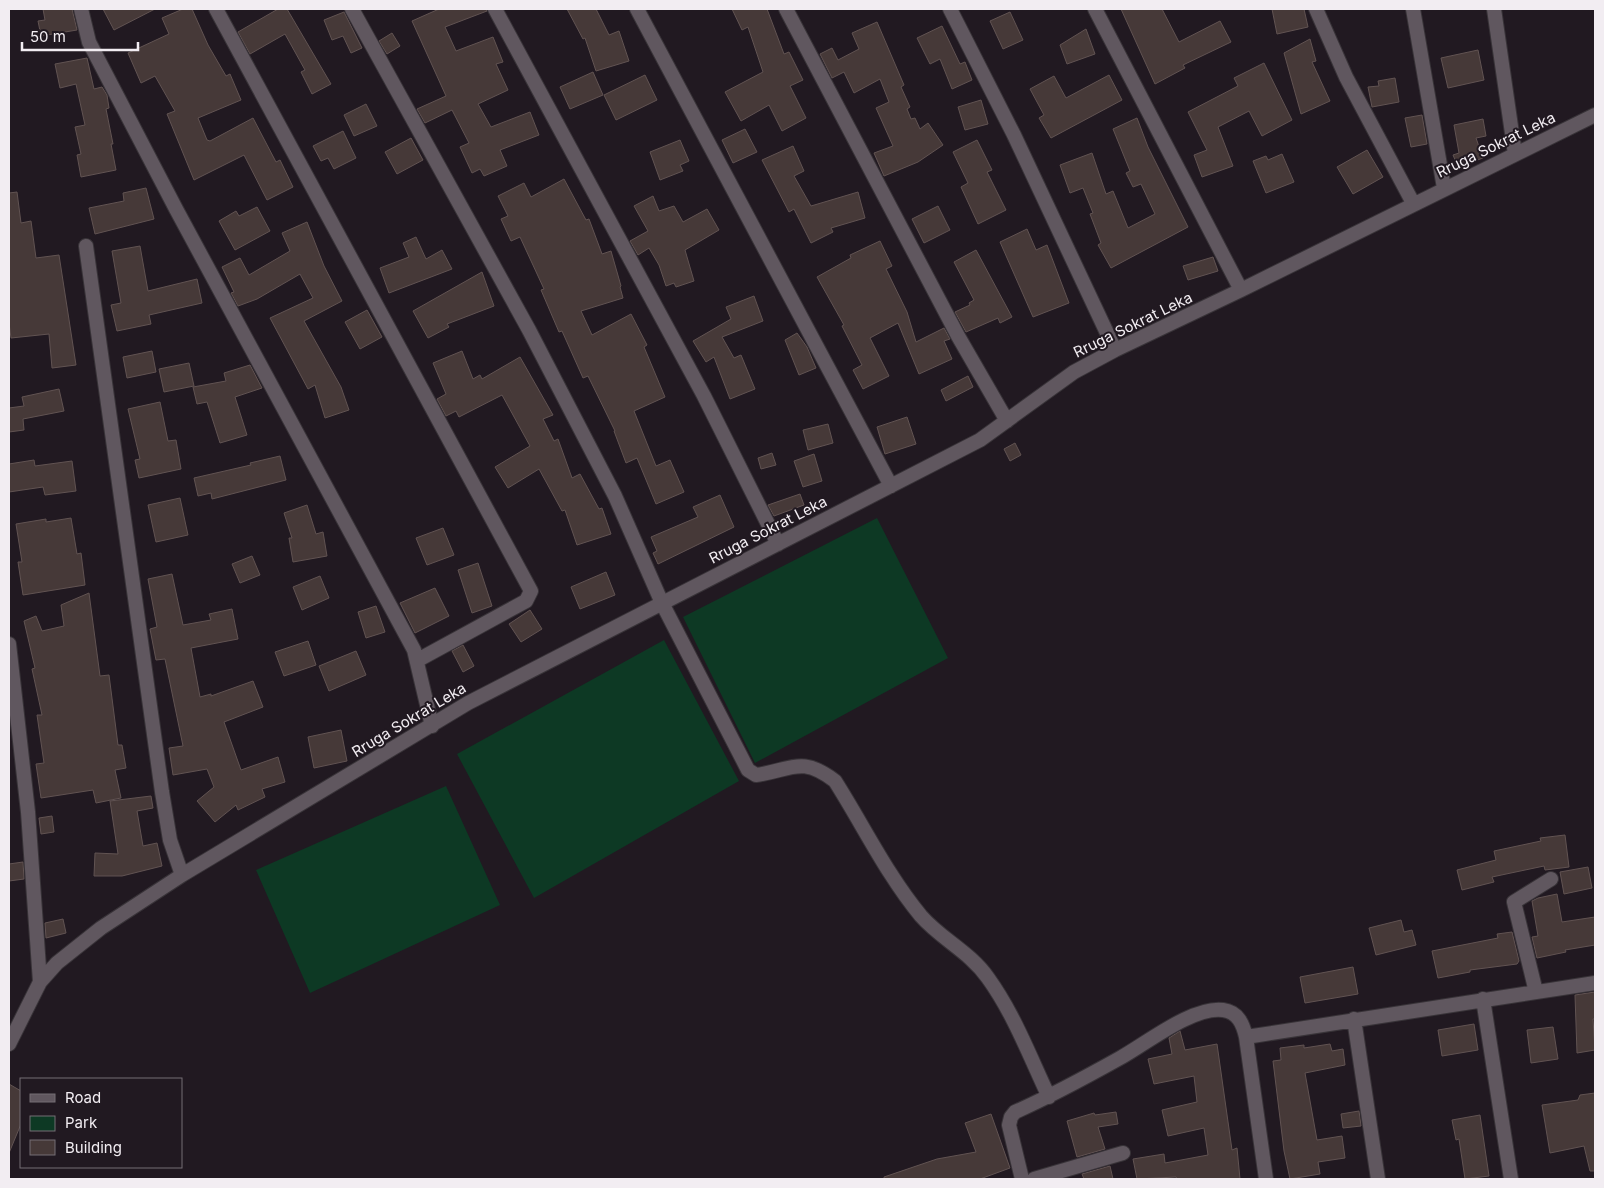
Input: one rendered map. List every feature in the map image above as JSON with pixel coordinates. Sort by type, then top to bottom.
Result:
[{"type":"street","points":[[80,9],[89,42],[418,660],[432,726]]},
{"type":"street","points":[[216,9],[531,591],[526,601],[418,660]]},
{"type":"street","points":[[352,9],[533,339],[615,496],[662,603],[748,770],[756,775],[793,766],[806,765],[820,769],[835,780],[901,889],[922,917],[942,936],[969,954],[987,976],[1003,1000],[1046,1090]]},
{"type":"street","points":[[495,9],[704,396],[778,544]]},
{"type":"street","points":[[637,9],[891,486]]},
{"type":"street","points":[[786,9],[954,328],[1007,421]]},
{"type":"street","points":[[950,9],[1014,135],[1115,350]]},
{"type":"street","points":[[1095,9],[1241,290]]},
{"type":"street","points":[[1316,9],[1346,77],[1413,203]]},
{"type":"street","points":[[1413,9],[1444,188]]},
{"type":"street","points":[[1494,9],[1515,154]]},
{"type":"street","name":"Rruga Sokrat Leka","points":[[9,1044],[40,982],[57,963],[101,928],[182,874],[475,699],[980,440],[1074,372],[1115,350],[1241,290],[1413,203],[1595,115]]},
{"type":"street","points":[[86,246],[162,792],[170,840],[182,874]]},
{"type":"street","points":[[9,644],[28,812],[40,982]]},
{"type":"street","points":[[1536,992],[1514,902],[1550,879]]},
{"type":"street","points":[[1246,1037],[1595,983]]},
{"type":"street","points":[[1483,999],[1511,1179]]},
{"type":"street","points":[[1022,1179],[1009,1125],[1010,1117],[1015,1112],[1046,1090],[1185,1019],[1206,1011],[1224,1010],[1236,1016],[1243,1024],[1266,1179]]},
{"type":"street","points":[[1354,1019],[1378,1179]]},
{"type":"street","points":[[1034,1179],[1123,1153]]},
{"type":"green space","points":[[877,518],[948,658],[755,763],[683,617]]},
{"type":"green space","points":[[664,640],[739,781],[534,898],[457,754]]},
{"type":"green space","points":[[446,786],[500,905],[310,993],[256,870]]},
{"type":"building","points":[[43,9],[72,9],[77,30],[41,36],[38,21],[45,20]]},
{"type":"building","points":[[103,9],[155,9],[114,30]]},
{"type":"building","points":[[183,9],[192,9],[208,45],[226,76],[230,74],[241,100],[198,118],[207,140],[210,141],[253,118],[276,162],[280,160],[293,187],[267,200],[244,155],[194,180],[167,114],[175,111],[155,76],[141,83],[128,53],[169,34],[162,18]]},
{"type":"building","points":[[278,9],[287,9],[331,84],[312,94],[301,72],[305,70],[285,34],[250,54],[238,32]]},
{"type":"building","points":[[439,9],[486,9],[487,11],[445,27],[456,51],[493,37],[503,62],[496,64],[508,90],[478,104],[491,127],[530,112],[539,135],[500,150],[507,166],[484,176],[480,169],[472,173],[460,147],[469,143],[452,110],[425,123],[417,109],[446,96],[412,21]]},
{"type":"building","points":[[567,9],[596,9],[609,35],[619,31],[629,61],[596,71],[585,38],[583,39]]},
{"type":"building","points":[[732,9],[767,9],[784,54],[789,52],[803,80],[790,86],[806,118],[782,131],[769,105],[741,121],[725,92],[763,72],[748,27],[742,30]]},
{"type":"building","points":[[1121,9],[1162,9],[1179,42],[1220,21],[1231,42],[1183,65],[1185,68],[1155,84]]},
{"type":"building","points":[[1272,9],[1304,9],[1308,27],[1277,34]]},
{"type":"building","points":[[344,12],[362,48],[351,53],[343,36],[332,40],[324,20]]},
{"type":"building","points":[[1010,12],[1023,40],[1003,49],[990,21]]},
{"type":"building","points":[[877,22],[904,85],[901,87],[910,107],[907,109],[911,119],[915,118],[920,129],[928,123],[943,145],[918,162],[884,176],[874,153],[893,146],[876,108],[889,102],[880,79],[854,93],[844,72],[832,78],[820,54],[832,48],[838,60],[859,49],[852,33]]},
{"type":"building","points":[[942,26],[960,64],[965,62],[972,80],[952,89],[940,59],[930,64],[917,38]]},
{"type":"building","points":[[1086,29],[1095,54],[1067,64],[1060,45]]},
{"type":"building","points":[[392,33],[400,46],[387,54],[379,41]]},
{"type":"building","points":[[1310,39],[1316,61],[1312,62],[1330,101],[1301,114],[1284,53]]},
{"type":"building","points":[[1478,50],[1484,80],[1448,88],[1441,58]]},
{"type":"building","points":[[87,58],[94,89],[102,87],[107,95],[109,108],[106,109],[116,170],[81,177],[77,155],[81,154],[75,127],[85,125],[76,84],[60,88],[55,64]]},
{"type":"building","points":[[1264,63],[1292,120],[1262,136],[1249,111],[1218,127],[1233,166],[1202,177],[1194,155],[1207,150],[1188,112],[1238,86],[1234,78]]},
{"type":"building","points":[[593,72],[603,95],[570,109],[560,87]]},
{"type":"building","points":[[645,75],[657,100],[616,120],[604,95]]},
{"type":"building","points":[[1109,75],[1122,100],[1051,138],[1039,118],[1044,115],[1030,89],[1054,76],[1066,98]]},
{"type":"building","points":[[1395,78],[1399,102],[1372,107],[1368,87],[1379,86],[1378,81]]},
{"type":"building","points":[[981,100],[988,124],[965,130],[958,107]]},
{"type":"building","points":[[366,104],[377,126],[354,136],[344,115]]},
{"type":"building","points":[[1422,115],[1427,144],[1411,147],[1405,118]]},
{"type":"building","points":[[1137,118],[1148,147],[1188,227],[1111,268],[1098,245],[1101,243],[1090,214],[1093,213],[1083,188],[1070,193],[1060,165],[1092,153],[1106,194],[1113,191],[1128,228],[1155,214],[1141,184],[1133,187],[1126,173],[1130,171],[1113,129]]},
{"type":"building","points":[[1483,119],[1486,136],[1476,138],[1483,158],[1458,167],[1453,155],[1459,153],[1454,125]]},
{"type":"building","points":[[745,129],[757,152],[733,163],[722,140]]},
{"type":"building","points":[[343,131],[356,158],[334,169],[328,158],[321,161],[313,146]]},
{"type":"building","points":[[411,138],[423,160],[397,174],[385,152]]},
{"type":"building","points":[[680,140],[689,161],[680,165],[683,171],[660,180],[650,152]]},
{"type":"building","points":[[977,140],[992,170],[987,172],[1006,210],[978,224],[961,187],[968,183],[953,152]]},
{"type":"building","points":[[793,146],[804,171],[794,176],[811,206],[858,192],[865,218],[831,228],[833,232],[811,243],[794,209],[789,212],[762,160]]},
{"type":"building","points":[[1367,150],[1383,177],[1353,194],[1337,167]]},
{"type":"building","points":[[1282,154],[1294,182],[1266,193],[1253,161],[1266,156],[1268,160]]},
{"type":"building","points":[[564,179],[586,220],[589,219],[602,254],[611,251],[621,286],[623,298],[581,311],[592,335],[631,314],[647,345],[644,347],[665,397],[634,411],[656,466],[670,460],[684,492],[656,504],[637,458],[626,463],[615,431],[588,376],[583,378],[562,331],[559,332],[541,290],[544,289],[520,237],[511,241],[501,219],[508,216],[498,196],[524,183],[531,197]]},
{"type":"building","points":[[146,188],[154,219],[95,234],[89,208],[124,201],[123,193]]},
{"type":"building","points":[[17,192],[21,223],[31,221],[36,258],[59,255],[76,365],[52,368],[49,334],[11,338],[9,323],[9,193]]},
{"type":"building","points":[[653,196],[659,211],[674,206],[683,222],[707,209],[719,230],[685,250],[694,281],[676,287],[674,283],[666,286],[659,265],[649,248],[638,255],[630,241],[648,231],[634,206]]},
{"type":"building","points":[[938,206],[950,230],[924,243],[912,219]]},
{"type":"building","points":[[257,207],[270,231],[235,250],[219,221],[236,211],[239,216]]},
{"type":"building","points":[[307,222],[324,266],[342,301],[304,321],[341,387],[349,410],[325,418],[315,385],[308,389],[270,318],[313,298],[300,274],[257,299],[238,306],[231,293],[234,292],[222,267],[240,258],[249,275],[290,251],[282,233]]},
{"type":"building","points":[[1027,229],[1036,250],[1047,245],[1069,303],[1033,317],[1000,242]]},
{"type":"building","points":[[416,237],[426,259],[442,250],[452,269],[389,293],[380,268],[409,257],[403,243]]},
{"type":"building","points":[[880,241],[892,266],[886,269],[907,312],[916,342],[944,328],[950,339],[944,341],[952,359],[919,374],[898,323],[870,338],[889,376],[863,389],[853,370],[862,365],[842,326],[844,325],[817,277],[851,258],[850,255]]},
{"type":"building","points":[[140,246],[148,291],[197,279],[202,303],[149,315],[151,324],[117,331],[111,305],[121,303],[112,251]]},
{"type":"building","points":[[976,250],[1012,317],[1000,323],[998,318],[966,332],[955,312],[970,305],[969,303],[974,300],[954,262]]},
{"type":"building","points":[[1213,257],[1218,271],[1188,280],[1183,266]]},
{"type":"building","points":[[482,272],[494,306],[447,324],[449,327],[428,338],[413,311]]},
{"type":"building","points":[[754,296],[763,321],[722,337],[734,358],[741,355],[755,389],[730,399],[714,357],[706,362],[693,341],[731,319],[726,307]]},
{"type":"building","points":[[367,310],[382,337],[360,349],[345,322]]},
{"type":"building","points":[[797,333],[807,347],[816,368],[799,375],[785,340]]},
{"type":"building","points":[[152,351],[156,372],[127,378],[123,357]]},
{"type":"building","points":[[462,351],[473,379],[480,375],[482,379],[520,357],[553,415],[543,419],[554,441],[558,439],[572,478],[580,474],[599,509],[602,508],[611,534],[577,545],[565,510],[562,511],[539,469],[508,488],[495,467],[530,446],[502,395],[459,417],[456,411],[446,416],[437,399],[446,394],[433,363]]},
{"type":"building","points":[[189,363],[194,386],[164,392],[159,369]]},
{"type":"building","points":[[250,365],[262,388],[235,397],[247,435],[220,443],[207,402],[197,404],[193,387],[226,381],[224,373]]},
{"type":"building","points":[[968,376],[973,387],[946,401],[941,390]]},
{"type":"building","points":[[59,389],[64,411],[23,419],[24,430],[9,432],[9,408],[24,406],[22,397]]},
{"type":"building","points":[[160,402],[168,441],[176,440],[181,469],[139,478],[135,460],[140,459],[128,409]]},
{"type":"building","points":[[907,417],[916,444],[885,454],[877,427]]},
{"type":"building","points":[[828,424],[833,443],[808,450],[803,430]]},
{"type":"building","points":[[1015,443],[1021,455],[1010,461],[1004,449]]},
{"type":"building","points":[[772,453],[776,465],[761,469],[758,458]]},
{"type":"building","points":[[814,454],[822,481],[803,487],[794,461]]},
{"type":"building","points":[[280,456],[286,480],[212,499],[211,493],[198,496],[194,478],[251,465],[250,463]]},
{"type":"building","points":[[34,460],[35,466],[72,461],[76,491],[45,495],[43,487],[9,492],[9,464]]},
{"type":"building","points":[[800,494],[804,505],[774,516],[768,505]]},
{"type":"building","points":[[720,495],[734,527],[658,564],[653,553],[657,551],[651,537],[698,517],[693,507]]},
{"type":"building","points":[[180,498],[188,535],[156,542],[148,505]]},
{"type":"building","points":[[307,505],[316,534],[323,532],[327,556],[293,562],[289,538],[292,538],[284,513]]},
{"type":"building","points":[[71,518],[77,554],[81,553],[85,585],[23,595],[18,562],[22,562],[16,524],[46,519],[46,522]]},
{"type":"building","points":[[443,528],[454,555],[427,565],[416,538]]},
{"type":"building","points":[[252,556],[260,575],[240,583],[232,564]]},
{"type":"building","points":[[478,563],[492,606],[472,613],[458,570]]},
{"type":"building","points":[[606,572],[615,595],[580,609],[571,587]]},
{"type":"building","points":[[172,574],[183,625],[211,620],[209,614],[232,609],[238,639],[191,648],[200,697],[211,694],[211,696],[253,681],[263,707],[224,722],[241,770],[278,757],[285,782],[262,789],[265,797],[238,810],[236,805],[215,822],[197,801],[214,787],[207,769],[173,775],[169,748],[183,746],[165,659],[156,660],[150,629],[157,627],[148,579]]},
{"type":"building","points":[[320,576],[329,598],[302,610],[293,587]]},
{"type":"building","points":[[435,588],[449,616],[415,633],[400,603]]},
{"type":"building","points":[[89,593],[100,676],[109,675],[118,745],[122,745],[126,768],[115,770],[121,798],[96,803],[93,790],[41,798],[36,764],[44,763],[37,715],[42,715],[32,669],[35,668],[24,621],[36,616],[42,631],[64,626],[61,605]]},
{"type":"building","points":[[376,606],[385,632],[366,638],[358,612]]},
{"type":"building","points":[[530,610],[542,629],[521,642],[509,624]]},
{"type":"building","points":[[308,641],[316,665],[284,676],[275,652]]},
{"type":"building","points":[[463,645],[474,666],[463,672],[452,651]]},
{"type":"building","points":[[356,651],[366,675],[329,691],[319,666]]},
{"type":"building","points":[[341,730],[347,761],[314,768],[308,737]]},
{"type":"building","points":[[151,796],[153,808],[137,811],[143,846],[157,843],[162,866],[122,876],[94,876],[95,853],[118,854],[110,801]]},
{"type":"building","points":[[52,816],[54,832],[41,834],[39,818]]},
{"type":"building","points":[[1565,835],[1569,867],[1545,870],[1544,866],[1492,877],[1494,882],[1462,890],[1457,870],[1496,860],[1494,851],[1541,841],[1540,838]]},
{"type":"building","points":[[23,862],[24,879],[9,881],[9,864]]},
{"type":"building","points":[[1588,867],[1592,888],[1564,894],[1560,872]]},
{"type":"building","points":[[1557,894],[1562,922],[1595,917],[1595,945],[1565,950],[1566,952],[1537,958],[1532,937],[1538,936],[1532,901]]},
{"type":"building","points":[[63,919],[66,933],[46,938],[45,923]]},
{"type":"building","points":[[1401,920],[1404,932],[1412,930],[1416,945],[1376,955],[1369,928]]},
{"type":"building","points":[[1512,932],[1519,961],[1517,964],[1470,970],[1470,972],[1438,978],[1432,951],[1498,938],[1497,934]]},
{"type":"building","points":[[1353,967],[1358,994],[1305,1003],[1300,977]]},
{"type":"building","points":[[1595,992],[1595,1019],[1593,1019],[1595,1050],[1577,1053],[1575,995]]},
{"type":"building","points":[[1474,1024],[1478,1050],[1442,1056],[1438,1030]]},
{"type":"building","points":[[1553,1027],[1558,1059],[1531,1063],[1527,1030]]},
{"type":"building","points":[[1180,1031],[1185,1050],[1217,1044],[1232,1150],[1237,1148],[1240,1179],[1177,1179],[1176,1177],[1137,1179],[1133,1159],[1164,1154],[1165,1163],[1208,1155],[1204,1128],[1168,1136],[1162,1110],[1197,1102],[1194,1076],[1154,1084],[1148,1059],[1172,1054],[1169,1038]]},
{"type":"building","points":[[1330,1044],[1332,1051],[1343,1049],[1345,1065],[1305,1073],[1317,1140],[1342,1136],[1345,1158],[1318,1162],[1320,1174],[1290,1179],[1284,1151],[1273,1061],[1281,1060],[1280,1048],[1304,1045],[1304,1048]]},
{"type":"building","points":[[9,1084],[20,1090],[20,1126],[9,1153]]},
{"type":"building","points":[[1595,1093],[1595,1171],[1590,1171],[1584,1146],[1550,1153],[1542,1105],[1578,1100],[1580,1095]]},
{"type":"building","points":[[1359,1111],[1361,1126],[1343,1128],[1341,1114]]},
{"type":"building","points":[[1116,1112],[1118,1124],[1098,1127],[1105,1149],[1077,1157],[1067,1121],[1094,1113],[1095,1115]]},
{"type":"building","points":[[991,1114],[1010,1168],[980,1179],[884,1179],[884,1177],[937,1159],[976,1152],[965,1123]]},
{"type":"building","points":[[1480,1115],[1489,1176],[1465,1179],[1459,1139],[1456,1140],[1452,1120]]},
{"type":"building","points":[[1110,1166],[1113,1179],[1084,1179],[1082,1174]]}]
